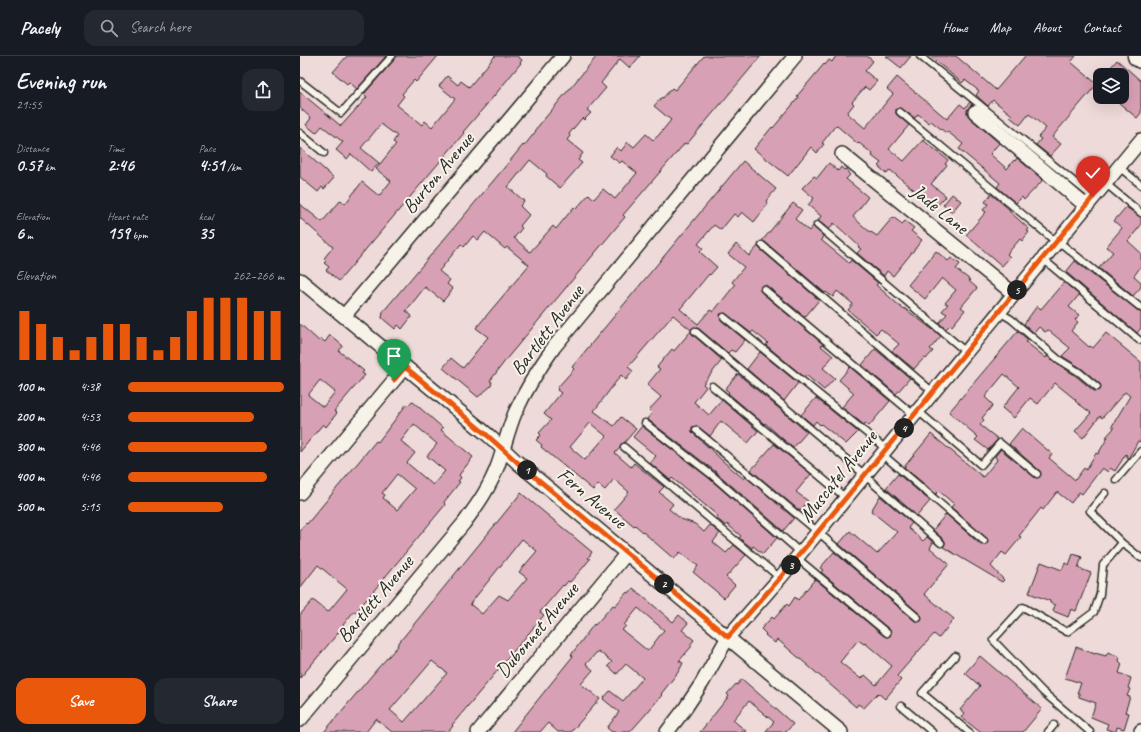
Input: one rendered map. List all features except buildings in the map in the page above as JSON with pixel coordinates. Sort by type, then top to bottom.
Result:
[{"type":"street","name":"Burton Avenue","points":[[344,316],[563,56]]},
{"type":"street","name":"Bartlett Avenue","points":[[300,720],[464,523],[484,496],[495,473],[508,429],[536,373],[554,347],[796,56]]},
{"type":"street","points":[[974,112],[1090,202]]},
{"type":"street","name":"Muscatel Avenue","points":[[667,732],[702,683],[728,637],[780,578],[1141,140]]},
{"type":"street","name":"Jade Lane","points":[[842,154],[1014,294]]},
{"type":"street","name":"Fern Avenue","points":[[300,280],[841,732]]},
{"type":"street","points":[[300,493],[405,367]]},
{"type":"street","name":"Dubonnet Avenue","points":[[478,732],[626,553]]},
{"type":"lane","points":[[300,81],[341,114],[392,56]]},
{"type":"lane","points":[[920,56],[1090,202]]},
{"type":"lane","points":[[900,112],[1057,242],[1141,308]]},
{"type":"lane","points":[[300,133],[324,153]]},
{"type":"lane","points":[[1119,167],[1141,185]]},
{"type":"lane","points":[[1105,183],[1141,213]]},
{"type":"lane","points":[[817,225],[966,352]]},
{"type":"lane","points":[[762,245],[933,392]]},
{"type":"lane","points":[[1042,259],[1139,340]]},
{"type":"lane","points":[[764,289],[981,465],[1000,443],[1037,474]]},
{"type":"lane","points":[[999,312],[1012,319],[1058,359],[1079,372],[1097,387]]},
{"type":"lane","points":[[724,317],[884,452],[984,541]]},
{"type":"lane","points":[[695,331],[865,475],[941,543]]},
{"type":"lane","points":[[712,386],[846,498]]},
{"type":"lane","points":[[645,423],[713,476],[799,555],[888,633]]},
{"type":"lane","points":[[696,430],[918,618]]},
{"type":"lane","points":[[624,447],[780,578]]},
{"type":"lane","points":[[1116,480],[1141,451]]},
{"type":"lane","points":[[1105,493],[1090,511],[1122,543],[1141,558]]},
{"type":"lane","points":[[1090,732],[1043,692],[993,640],[1023,607],[1067,632],[1094,612],[1100,594],[1103,565],[1122,543]]},
{"type":"lane","points":[[955,656],[922,693],[969,732]]},
{"type":"lane","points":[[901,706],[932,732]]},
{"type":"lane","points":[[1048,732],[1054,725]]},
{"type":"route","points":[[394,380],[405,367],[728,637],[780,578],[1093,197]]}]
